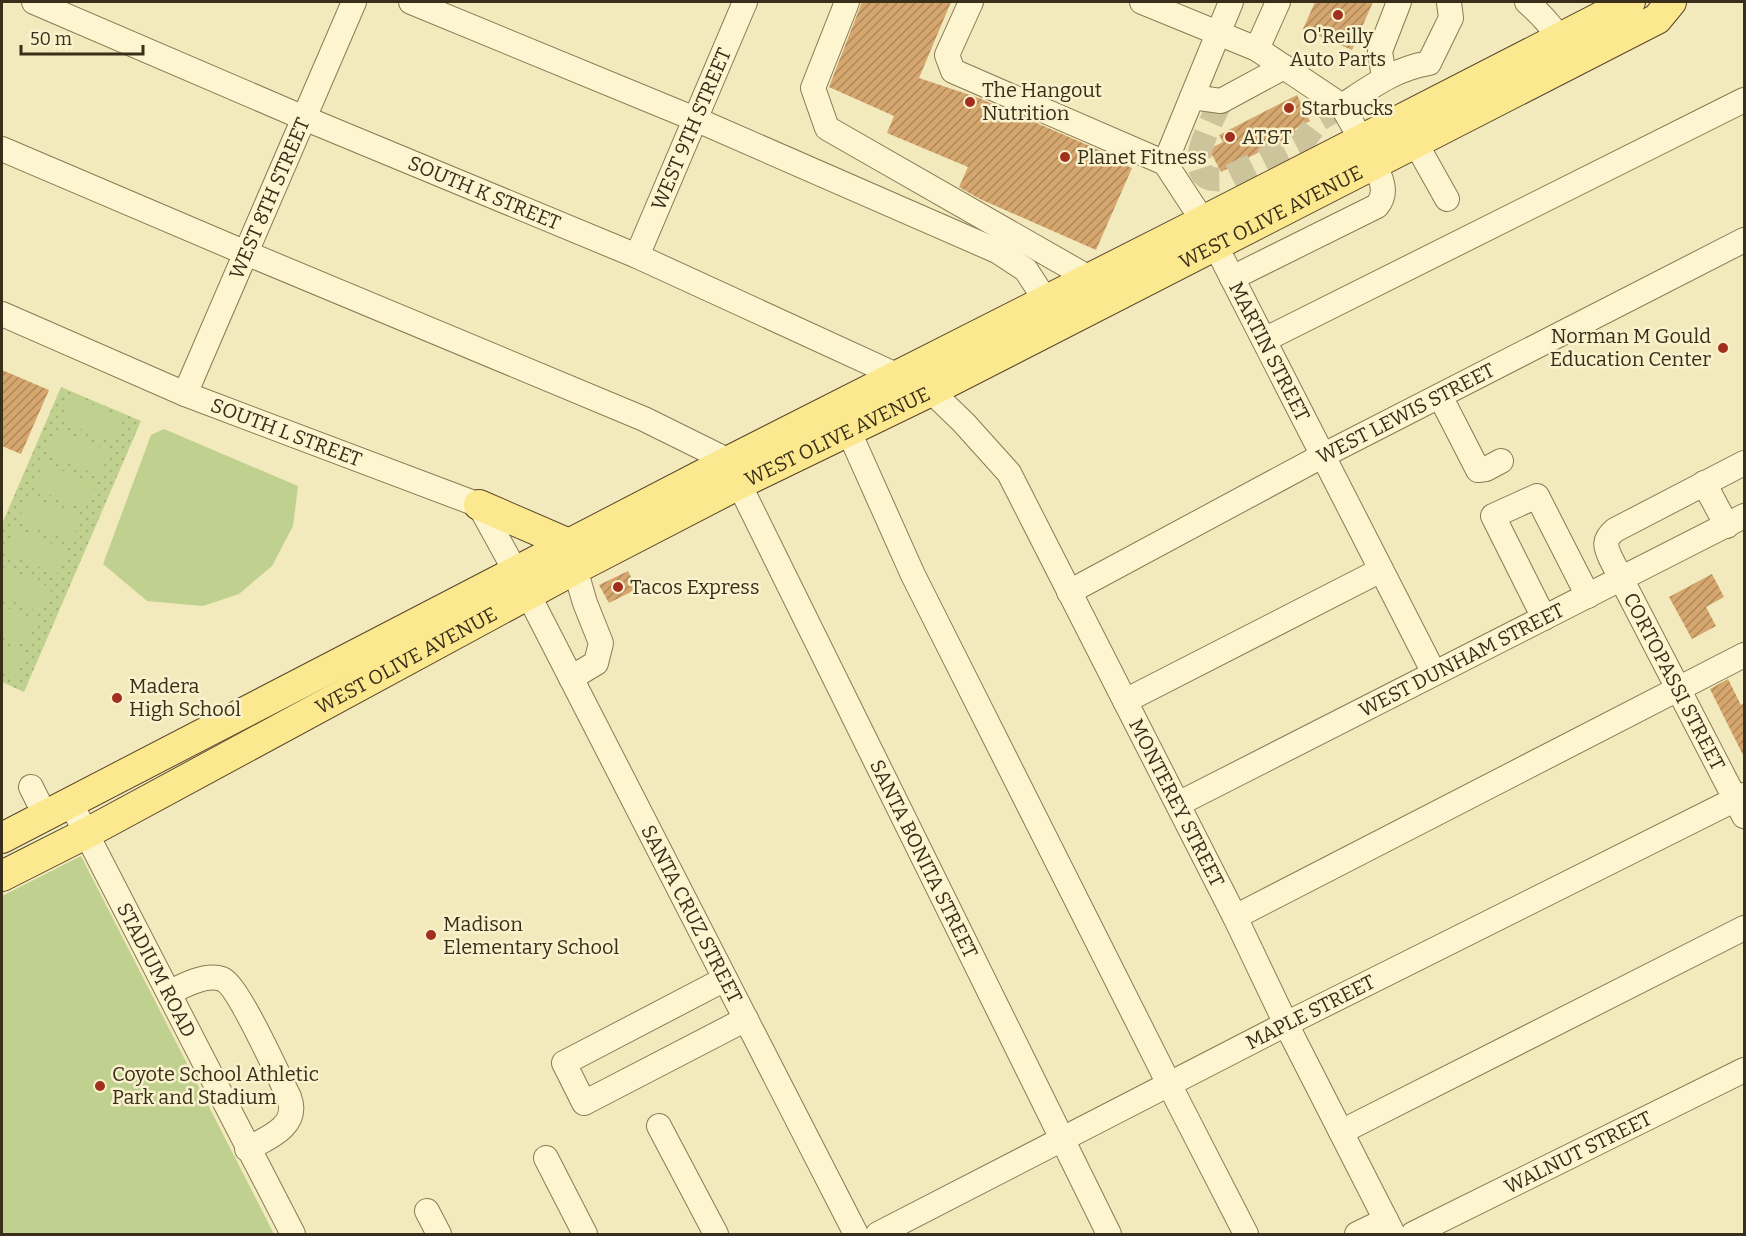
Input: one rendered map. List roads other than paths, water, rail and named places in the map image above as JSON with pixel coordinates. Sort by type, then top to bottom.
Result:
[{"type":"main road","name":"WEST OLIVE AVENUE","points":[[1368,151],[1415,142],[1566,50],[1630,2]]},
{"type":"main road","name":"WEST OLIVE AVENUE","points":[[2,838],[522,582],[734,472],[843,419],[931,391],[1210,234],[1566,50],[1657,19],[1671,2]]},
{"type":"main road","name":"WEST OLIVE AVENUE","points":[[843,419],[897,375],[1090,279],[1210,234]]},
{"type":"main road","points":[[479,505],[572,556]]},
{"type":"main road","name":"WEST OLIVE AVENUE","points":[[2,876],[86,833],[522,582]]},
{"type":"street","name":"SOUTH K STREET","points":[[34,2],[304,118],[636,256],[931,391]]},
{"type":"street","name":"WEST 8TH STREET","points":[[185,394],[354,2]]},
{"type":"street","points":[[411,2],[695,118],[997,251],[1026,270],[1046,301]]},
{"type":"street","name":"WEST 9TH STREET","points":[[636,256],[745,2]]},
{"type":"street","points":[[848,2],[813,88],[826,128],[1090,279]]},
{"type":"street","points":[[971,2],[947,55],[953,71],[1165,162],[1231,2]]},
{"type":"street","points":[[1142,2],[1257,49],[1342,106],[1368,151],[1383,184],[1382,201],[1377,206],[1232,278]]},
{"type":"street","points":[[1257,49],[1278,2]]},
{"type":"street","points":[[1384,78],[1380,51],[1399,2]]},
{"type":"street","points":[[1342,106],[1384,78],[1411,66],[1429,63],[1451,18],[1448,2]]},
{"type":"street","points":[[1527,2],[1548,21],[1566,50]]},
{"type":"street","points":[[1192,97],[1221,101],[1284,67]]},
{"type":"street","points":[[1264,340],[1744,100]]},
{"type":"street","points":[[1415,142],[1447,199]]},
{"type":"street","points":[[2,148],[246,253],[644,419],[734,472]]},
{"type":"street","name":"MARTIN STREET","points":[[1165,162],[1210,234],[1434,674]]},
{"type":"street","name":"WEST LEWIS STREET","points":[[1069,592],[1322,456],[1744,240]]},
{"type":"street","name":"SOUTH L STREET","points":[[2,314],[185,394],[479,505]]},
{"type":"street","name":"MONTEREY STREET","points":[[931,391],[964,423],[1009,473],[1235,917],[1286,1024],[1389,1227]]},
{"type":"street","points":[[1440,396],[1479,470],[1486,470],[1501,461]]},
{"type":"street","points":[[843,419],[913,574],[1246,1234]]},
{"type":"street","points":[[1736,521],[1704,483],[1744,463]]},
{"type":"street","name":"SANTA BONITA STREET","points":[[734,472],[1109,1234]]},
{"type":"street","name":"CORTOPASSI STREET","points":[[1704,483],[1615,530],[1608,536],[1606,543],[1607,550],[1678,688],[1742,803]]},
{"type":"street","points":[[1544,618],[1493,516],[1537,496],[1588,596]]},
{"type":"street","points":[[479,505],[522,582]]},
{"type":"street","name":"WEST DUNHAM STREET","points":[[1178,804],[1736,521]]},
{"type":"street","points":[[571,678],[596,663],[601,643],[585,603],[572,556]]},
{"type":"street","points":[[1125,701],[1381,570]]},
{"type":"street","name":"SANTA CRUZ STREET","points":[[522,582],[856,1234]]},
{"type":"street","points":[[1235,917],[1744,655]]},
{"type":"street","name":"STADIUM ROAD","points":[[31,787],[86,833],[292,1234]]},
{"type":"street","name":"MAPLE STREET","points":[[878,1234],[1286,1024],[1742,803]]},
{"type":"street","points":[[1341,1132],[1744,928]]},
{"type":"street","points":[[169,993],[190,982],[207,979],[221,979],[229,984],[249,1017],[290,1097],[292,1113],[286,1123],[276,1134],[247,1149]]},
{"type":"street","points":[[725,979],[564,1063],[584,1103],[746,1019]]},
{"type":"street","name":"WALNUT STREET","points":[[1413,1234],[1744,1070]]},
{"type":"street","points":[[659,1126],[716,1234]]},
{"type":"street","points":[[546,1158],[585,1234]]},
{"type":"street","points":[[427,1211],[439,1234]]},
{"type":"street","points":[[1357,1234],[1389,1227]]},
{"type":"tunnel","points":[[1221,101],[1200,150],[1199,163],[1202,172],[1210,178],[1225,179],[1305,139],[1320,119],[1342,106]]},
{"type":"place","name":"O'Reilly Auto Parts","points":[[1338,15]]},
{"type":"place","name":"The Hangout Nutrition","points":[[970,102]]},
{"type":"place","name":"Starbucks","points":[[1289,108]]},
{"type":"place","name":"AT&T","points":[[1230,137]]},
{"type":"place","name":"Planet Fitness","points":[[1065,157]]},
{"type":"place","name":"Norman M Gould Education Center","points":[[1723,348]]},
{"type":"place","name":"Tacos Express","points":[[618,587]]},
{"type":"place","name":"Madera High School","points":[[117,698]]},
{"type":"place","name":"Madison Elementary School","points":[[431,935]]},
{"type":"place","name":"Coyote School Athletic Park and Stadium","points":[[100,1086]]}]
